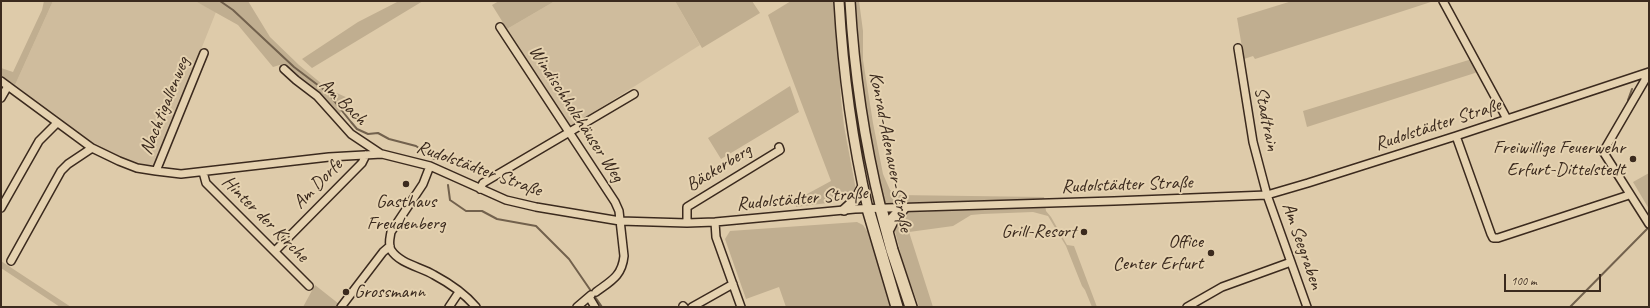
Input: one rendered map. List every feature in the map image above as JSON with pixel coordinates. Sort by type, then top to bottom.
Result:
[{"type":"highway","points":[[887,231],[893,219],[903,208]]},
{"type":"highway","name":"Konrad-Adenauer-Straße","points":[[868,209],[897,307]]},
{"type":"highway","name":"Konrad-Adenauer-Straße","points":[[881,209],[911,307]]},
{"type":"main road","name":"Konrad-Adenauer-Straße","points":[[839,1],[845,76],[854,140],[868,209]]},
{"type":"main road","name":"Konrad-Adenauer-Straße","points":[[850,1],[852,44],[860,103],[881,209]]},
{"type":"main road","points":[[844,210],[856,200],[863,186]]},
{"type":"street","points":[[1443,1],[1507,119]]},
{"type":"street","name":"Windischholzhäuser Weg","points":[[500,28],[615,202],[619,212],[624,256],[623,264],[615,278],[592,294],[577,307]]},
{"type":"street","name":"Stadtrain","points":[[1238,48],[1253,142],[1267,195]]},
{"type":"street","name":"Nachtigallenweg","points":[[156,171],[204,52]]},
{"type":"street","name":"Am Bach","points":[[284,69],[317,96],[351,134],[382,154]]},
{"type":"street","name":"Rudolstädter Straße","points":[[1,81],[92,148],[137,168],[181,174],[329,157],[382,154],[430,166],[506,200],[536,207],[620,221],[687,223],[715,222],[844,210],[1267,195],[1456,136],[1647,73]]},
{"type":"street","points":[[1647,73],[1645,80],[1606,146],[1604,153],[1629,195],[1649,224]]},
{"type":"street","points":[[1,98],[8,86]]},
{"type":"street","points":[[480,189],[483,183],[634,94]]},
{"type":"street","points":[[1,208],[39,141],[57,123]]},
{"type":"street","points":[[1456,136],[1490,234],[1493,238],[1498,238],[1629,195]]},
{"type":"street","name":"Bäckerberg","points":[[687,223],[687,207],[780,150],[779,147]]},
{"type":"street","points":[[11,261],[61,170],[92,148]]},
{"type":"street","name":"Am Dorfe","points":[[275,251],[362,163],[366,155]]},
{"type":"street","points":[[430,166],[423,184],[391,232],[390,246],[395,254],[403,260],[432,274],[459,292],[476,307]]},
{"type":"street","name":"Hinter der Kirche","points":[[203,172],[206,183],[309,286]]},
{"type":"street","name":"Am Seegraben","points":[[1267,195],[1307,307]]},
{"type":"street","points":[[715,222],[716,236],[741,307]]},
{"type":"street","points":[[341,307],[383,252],[390,246]]},
{"type":"street","points":[[1187,307],[1222,287],[1291,262]]},
{"type":"street","points":[[692,307],[733,284]]},
{"type":"street","points":[[449,307],[459,292]]},
{"type":"street","points":[[592,294],[595,307]]},
{"type":"shaded area","points":[[44,1],[53,1],[15,85],[1,75],[1,68],[13,72],[42,10]]},
{"type":"shaded area","points":[[53,1],[195,1],[216,12],[154,167],[129,160],[102,149],[74,130],[15,85]]},
{"type":"shaded area","points":[[195,1],[248,1],[270,37],[299,65],[328,89],[350,99],[338,116],[321,95],[283,64],[273,67],[238,25]]},
{"type":"shaded area","points":[[399,1],[423,1],[312,68],[302,59],[358,22]]},
{"type":"shaded area","points":[[499,1],[555,1],[507,29],[492,5]]},
{"type":"shaded area","points":[[555,1],[675,1],[700,45],[570,127],[507,29]]},
{"type":"shaded area","points":[[675,1],[752,1],[760,13],[702,48]]},
{"type":"shaded area","points":[[791,1],[835,1],[844,126],[856,190],[847,193],[843,201],[796,207],[796,200],[831,181],[768,15]]},
{"type":"shaded area","points":[[843,1],[846,1],[850,60],[873,190],[870,190],[849,76]]},
{"type":"shaded area","points":[[854,1],[859,1],[863,31],[863,60],[873,123],[883,174],[890,190],[897,195],[1044,197],[1046,211],[1067,245],[1074,246],[1097,307],[1092,307],[1066,246],[1048,216],[1033,212],[971,215],[953,226],[909,232],[933,307],[919,307],[903,263],[895,231],[880,187],[869,135],[858,52]]},
{"type":"shaded area","points":[[1292,1],[1434,1],[1255,59],[1253,56],[1244,59],[1237,18]]},
{"type":"shaded area","points":[[1472,59],[1478,72],[1307,127],[1303,111]]},
{"type":"shaded area","points":[[790,86],[799,112],[721,159],[708,138]]},
{"type":"shaded area","points":[[1649,173],[1649,209],[1633,182]]},
{"type":"shaded area","points":[[857,222],[863,225],[867,231],[870,231],[893,307],[786,307],[779,287],[746,299],[725,239],[730,231]]},
{"type":"shaded area","points":[[1,261],[71,307],[60,307],[1,268]]},
{"type":"shaded area","points":[[315,285],[339,304],[338,307],[303,307]]},
{"type":"waterway","points":[[220,1],[233,10],[294,67],[327,92],[357,129],[368,134],[378,133],[389,139],[416,146],[434,159]]},
{"type":"waterway","points":[[1628,100],[1632,89]]},
{"type":"waterway","points":[[448,185],[450,200],[466,211],[482,211],[497,219],[536,226],[569,259],[602,307]]},
{"type":"waterway","points":[[1570,307],[1647,229]]},
{"type":"place","name":"Freiwillige Feuerwehr Erfurt-Dittelstedt","points":[[1633,159]]},
{"type":"place","name":"Gasthaus Freudenberg","points":[[406,184]]},
{"type":"place","name":"Grill-Resort","points":[[1084,232]]},
{"type":"place","name":"Office Center Erfurt","points":[[1211,253]]},
{"type":"place","name":"Grossmann","points":[[346,292]]}]
